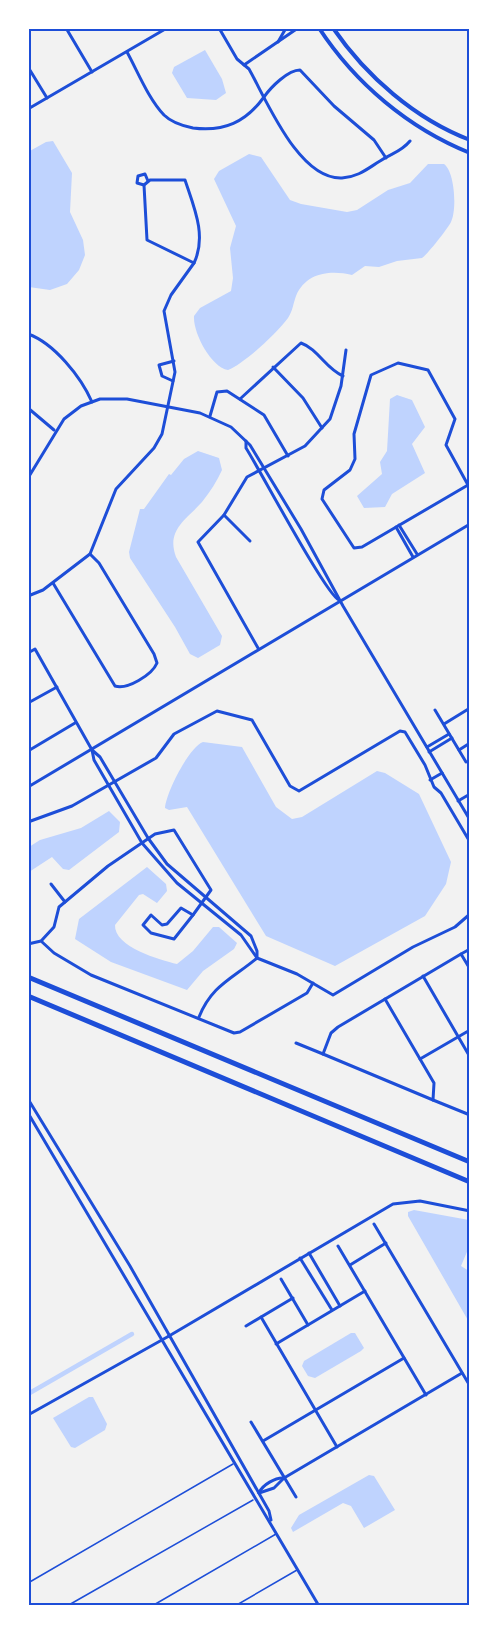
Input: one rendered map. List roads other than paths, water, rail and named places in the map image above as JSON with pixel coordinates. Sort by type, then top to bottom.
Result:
[{"type":"highway","points":[[28,977],[470,1162]]},
{"type":"highway","points":[[28,996],[470,1182]]},
{"type":"main road","points":[[319,28],[347,66],[376,95],[422,129],[470,153]]},
{"type":"main road","points":[[333,28],[382,85],[428,119],[470,140]]},
{"type":"street","points":[[66,28],[92,72]]},
{"type":"street","points":[[28,109],[167,28]]},
{"type":"street","points":[[219,28],[305,161],[323,174],[349,177],[363,173],[402,151],[410,141]]},
{"type":"street","points":[[277,44],[286,28]]},
{"type":"street","points":[[244,65],[298,28]]},
{"type":"street","points":[[127,52],[165,116],[184,126],[209,130],[223,129],[240,121],[291,72],[300,70],[334,106],[374,140],[386,158]]},
{"type":"street","points":[[28,67],[47,98]]},
{"type":"street","points":[[144,185],[137,183],[138,176],[145,174],[148,181]]},
{"type":"street","points":[[28,596],[53,583],[90,554],[116,489],[154,448],[162,434],[173,381],[174,360],[164,311],[171,295],[194,263],[200,250],[198,218],[185,180],[148,181],[144,185],[147,240],[194,263]]},
{"type":"street","points":[[28,334],[40,339],[54,351],[83,386],[92,402]]},
{"type":"street","points":[[240,399],[301,343],[309,347],[333,371],[343,376]]},
{"type":"street","points":[[258,648],[198,546],[199,540],[224,515],[246,478],[305,446],[333,414],[343,376],[346,350]]},
{"type":"street","points":[[173,381],[162,376],[159,365],[174,360]]},
{"type":"street","points":[[398,363],[428,370],[455,419],[446,445],[468,485],[398,526],[362,547],[354,548],[348,543],[322,499],[324,490],[350,470],[355,459],[354,434],[371,375],[398,363]]},
{"type":"street","points":[[273,367],[303,398],[322,428]]},
{"type":"street","points":[[210,416],[219,390],[227,391],[264,415],[288,456]]},
{"type":"street","points":[[28,478],[55,430],[71,413],[92,402],[119,398],[210,416],[226,423],[246,441],[264,468],[301,529],[339,600],[470,820]]},
{"type":"street","points":[[28,408],[55,430]]},
{"type":"street","points":[[246,441],[246,448],[331,594],[339,600]]},
{"type":"street","points":[[224,515],[250,541]]},
{"type":"street","points":[[28,788],[258,648],[470,524]]},
{"type":"street","points":[[398,526],[415,556]]},
{"type":"street","points":[[53,583],[115,686],[130,684],[152,671],[157,661],[99,563],[90,554]]},
{"type":"street","points":[[28,653],[35,649],[75,723],[92,750],[100,757],[148,838],[168,864],[206,898],[238,922],[251,936],[257,951],[257,958]]},
{"type":"street","points":[[28,704],[57,687]]},
{"type":"street","points":[[444,724],[470,708]]},
{"type":"street","points":[[435,710],[466,762]]},
{"type":"street","points":[[28,822],[72,806],[156,758],[174,734],[217,711],[252,720],[290,786],[299,791],[402,731],[425,765],[430,780],[441,793],[470,842]]},
{"type":"street","points":[[28,751],[75,723]]},
{"type":"street","points":[[428,750],[449,734]]},
{"type":"street","points":[[428,750],[452,738]]},
{"type":"street","points":[[459,750],[470,744]]},
{"type":"street","points":[[92,750],[93,760],[142,843],[177,883],[241,936],[257,958],[313,983],[333,995],[339,994],[413,947],[454,927],[470,914]]},
{"type":"street","points":[[430,780],[442,773]]},
{"type":"street","points":[[458,801],[470,794]]},
{"type":"street","points":[[28,944],[41,941],[54,927],[59,907],[64,902],[154,834],[174,830],[211,890],[206,898],[201,904],[193,915],[174,939],[151,933],[143,925],[150,915],[162,925],[167,924],[180,908],[193,915]]},
{"type":"street","points":[[51,884],[64,902]]},
{"type":"street","points":[[41,941],[54,953],[91,975],[128,992],[199,1017],[234,1033],[240,1032],[307,993],[313,983]]},
{"type":"street","points":[[323,1054],[332,1033],[338,1027],[470,949]]},
{"type":"street","points":[[461,954],[470,969]]},
{"type":"street","points":[[199,1017],[205,1003],[219,985],[257,958]]},
{"type":"street","points":[[423,976],[470,1057]]},
{"type":"street","points":[[385,999],[436,1088],[433,1100]]},
{"type":"street","points":[[420,1059],[470,1030]]},
{"type":"street","points":[[296,1043],[470,1115]]},
{"type":"street","points":[[28,1099],[270,1511],[271,1522]]},
{"type":"street","points":[[28,1113],[163,1340],[263,1515],[271,1522],[319,1605]]},
{"type":"street","points":[[28,1415],[163,1340],[397,1202],[435,1203],[470,1211]]},
{"type":"street","points":[[374,1224],[470,1386]]},
{"type":"street","points":[[350,1265],[386,1244]]},
{"type":"street","points":[[338,1246],[426,1395]]},
{"type":"street","points":[[309,1253],[340,1306]]},
{"type":"street","points":[[300,1258],[332,1311]]},
{"type":"street","points":[[281,1279],[308,1325]]},
{"type":"street","points":[[276,1344],[365,1291]]},
{"type":"street","points":[[326,1300],[333,1295]]},
{"type":"street","points":[[246,1326],[292,1298]]},
{"type":"street","points":[[261,1317],[337,1447]]},
{"type":"street","points":[[262,1441],[404,1358]]},
{"type":"street","points":[[259,1493],[277,1485],[284,1478],[462,1373]]},
{"type":"street","points":[[251,1422],[296,1497]]},
{"type":"street","points":[[259,1493],[261,1488],[274,1480],[284,1478]]},
{"type":"street","points":[[274,1480],[277,1485]]},
{"type":"lane","points":[[28,1583],[234,1463]]},
{"type":"lane","points":[[67,1605],[254,1499]]},
{"type":"lane","points":[[152,1605],[277,1533]]},
{"type":"lane","points":[[235,1605],[298,1569]]},
{"type":"water","points":[[205,50],[222,79],[226,93],[216,100],[187,98],[172,73],[174,67]]},
{"type":"water","points":[[53,141],[72,173],[70,212],[83,240],[85,255],[79,270],[67,284],[50,290],[29,287],[28,152],[46,142]]},
{"type":"water","points":[[249,154],[261,157],[290,200],[347,212],[357,210],[388,190],[410,183],[428,164],[444,164],[448,168],[453,183],[454,209],[451,222],[422,258],[397,261],[379,267],[365,266],[352,275],[328,273],[313,277],[300,288],[291,312],[283,324],[252,354],[228,370],[215,363],[204,348],[196,331],[194,316],[200,308],[231,291],[233,278],[230,248],[236,226],[214,179],[219,171]]},
{"type":"water","points":[[397,395],[412,400],[425,427],[412,444],[425,473],[392,494],[385,507],[364,508],[357,496],[382,474],[380,462],[387,451],[390,399]]},
{"type":"water","points":[[198,451],[219,458],[222,470],[205,498],[179,526],[174,548],[176,557],[222,636],[220,645],[198,658],[190,654],[130,558],[129,552],[140,509],[144,509],[169,474],[171,475],[184,459]]},
{"type":"water","points":[[203,742],[242,747],[276,807],[292,819],[302,817],[377,771],[385,773],[419,794],[451,862],[446,884],[425,916],[335,966],[266,936],[187,807],[169,810],[165,808],[169,792],[179,771],[191,752]]},
{"type":"water","points":[[109,811],[120,822],[119,832],[69,870],[63,869],[52,857],[29,872],[29,847],[40,840],[81,828]]},
{"type":"water","points":[[147,867],[166,884],[167,891],[157,903],[143,894],[139,895],[115,925],[122,940],[139,951],[177,964],[193,951],[213,927],[219,927],[237,943],[234,949],[203,971],[187,990],[111,962],[75,939],[79,919]]},
{"type":"water","points":[[414,1210],[469,1220],[469,1247],[461,1266],[469,1271],[469,1322],[408,1216],[408,1212]]},
{"type":"water","points":[[351,1333],[355,1333],[364,1348],[361,1351],[315,1378],[308,1376],[302,1366],[304,1361]]},
{"type":"water","points":[[89,1397],[93,1397],[107,1424],[105,1430],[75,1448],[71,1447],[53,1418]]},
{"type":"water","points":[[369,1475],[374,1476],[395,1510],[364,1528],[351,1506],[343,1503],[293,1532],[291,1528],[299,1515]]},
{"type":"waterway","points":[[28,1394],[132,1334]]}]
